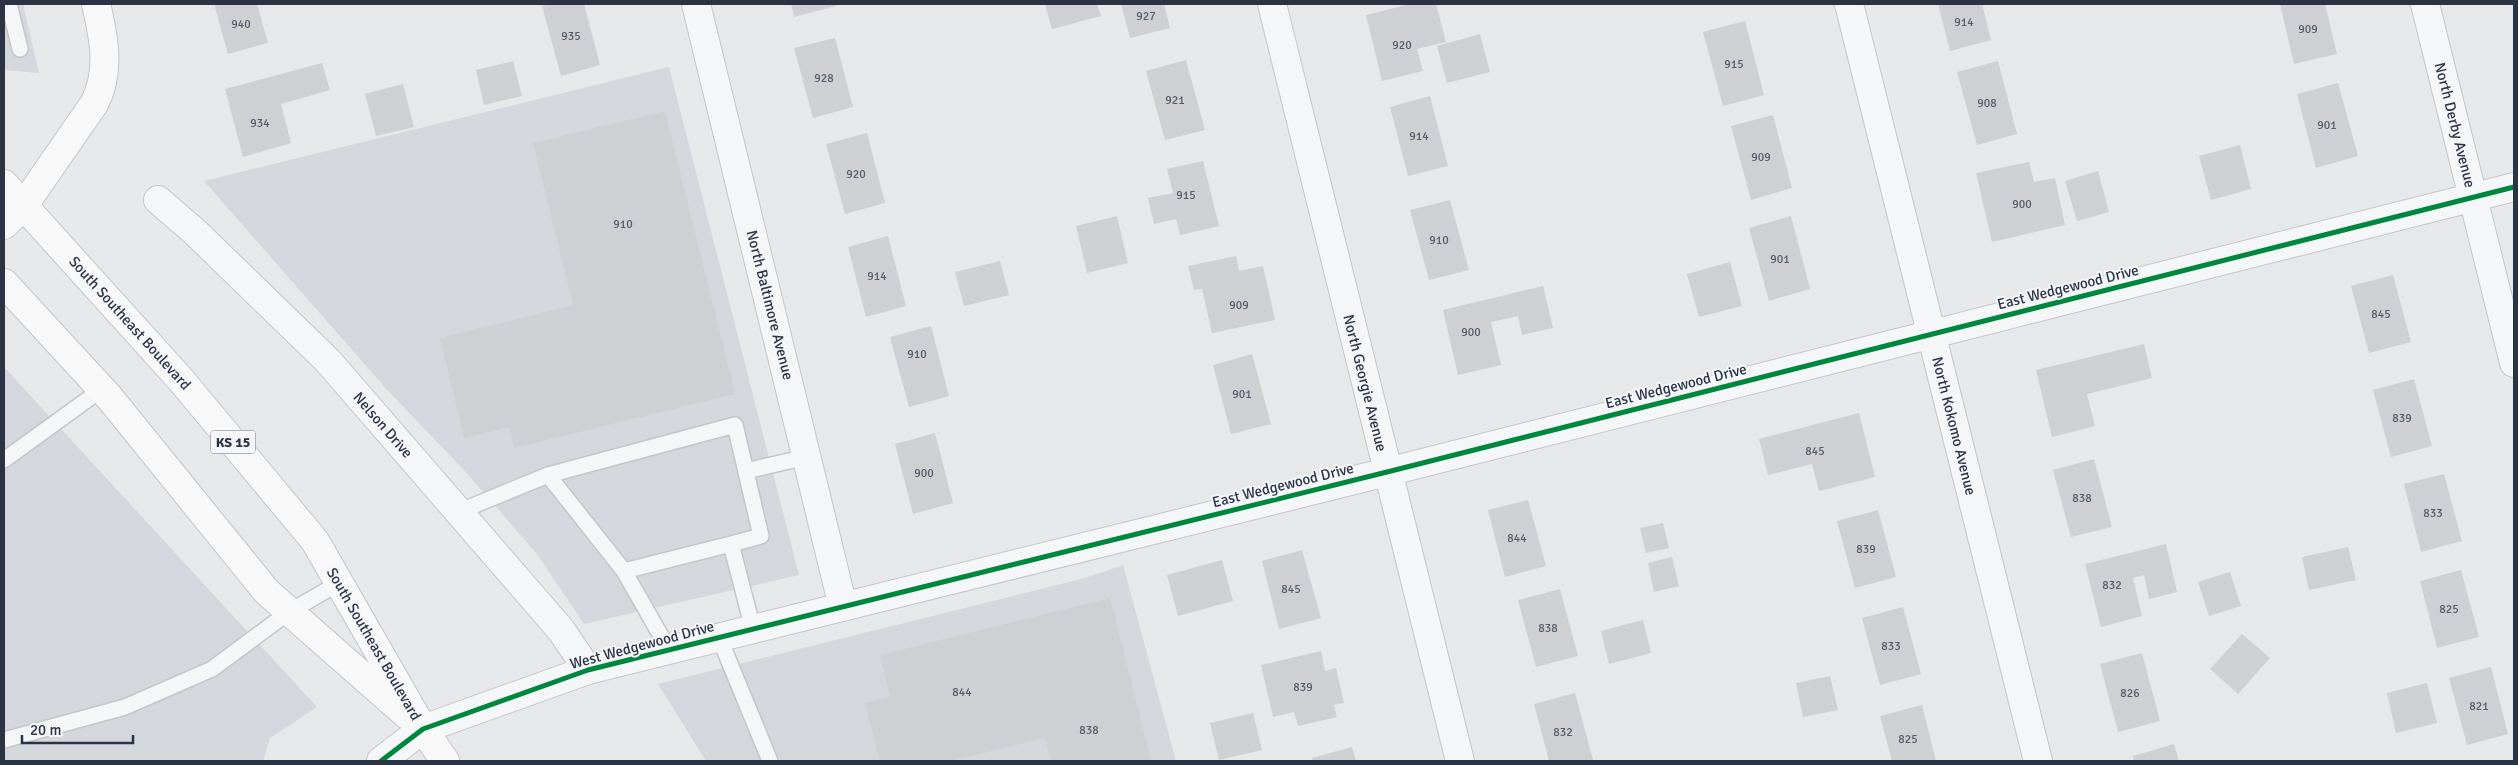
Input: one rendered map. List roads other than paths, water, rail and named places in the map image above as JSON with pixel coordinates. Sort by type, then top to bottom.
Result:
[{"type":"main road","points":[[4,225],[24,205],[103,88],[104,37],[96,4]]},
{"type":"main road","name":"South Southeast Boulevard","points":[[4,184],[188,388],[315,541],[423,729]]},
{"type":"main road","name":"South Southeast Boulevard","points":[[4,283],[102,389],[267,592],[423,729]]},
{"type":"main road","name":"KS 15","points":[[423,729],[445,761]]},
{"type":"street","name":"North Baltimore Avenue","points":[[696,4],[843,607]]},
{"type":"street","name":"North Georgie Avenue","points":[[1272,4],[1460,761]]},
{"type":"street","name":"North Kokomo Avenue","points":[[1849,4],[2038,761]]},
{"type":"street","name":"North Derby Avenue","points":[[2425,4],[2514,363]]},
{"type":"street","name":"East Wedgewood Drive","points":[[843,607],[1387,472],[2514,187]]},
{"type":"street","name":"Nelson Drive","points":[[158,200],[194,231],[328,361],[561,630],[588,670]]},
{"type":"street","name":"West Wedgewood Drive","points":[[381,761],[423,729],[588,670],[843,607]]},
{"type":"lane","points":[[9,4],[20,49]]},
{"type":"lane","points":[[4,460],[102,389]]},
{"type":"lane","points":[[458,512],[548,475],[735,425],[761,536],[624,571]]},
{"type":"lane","points":[[746,471],[806,457]]},
{"type":"lane","points":[[548,475],[624,571],[669,650]]},
{"type":"lane","points":[[731,544],[753,629]]},
{"type":"lane","points":[[4,740],[125,707],[212,669],[289,612],[339,583]]},
{"type":"lane","points":[[719,637],[770,761]]}]
